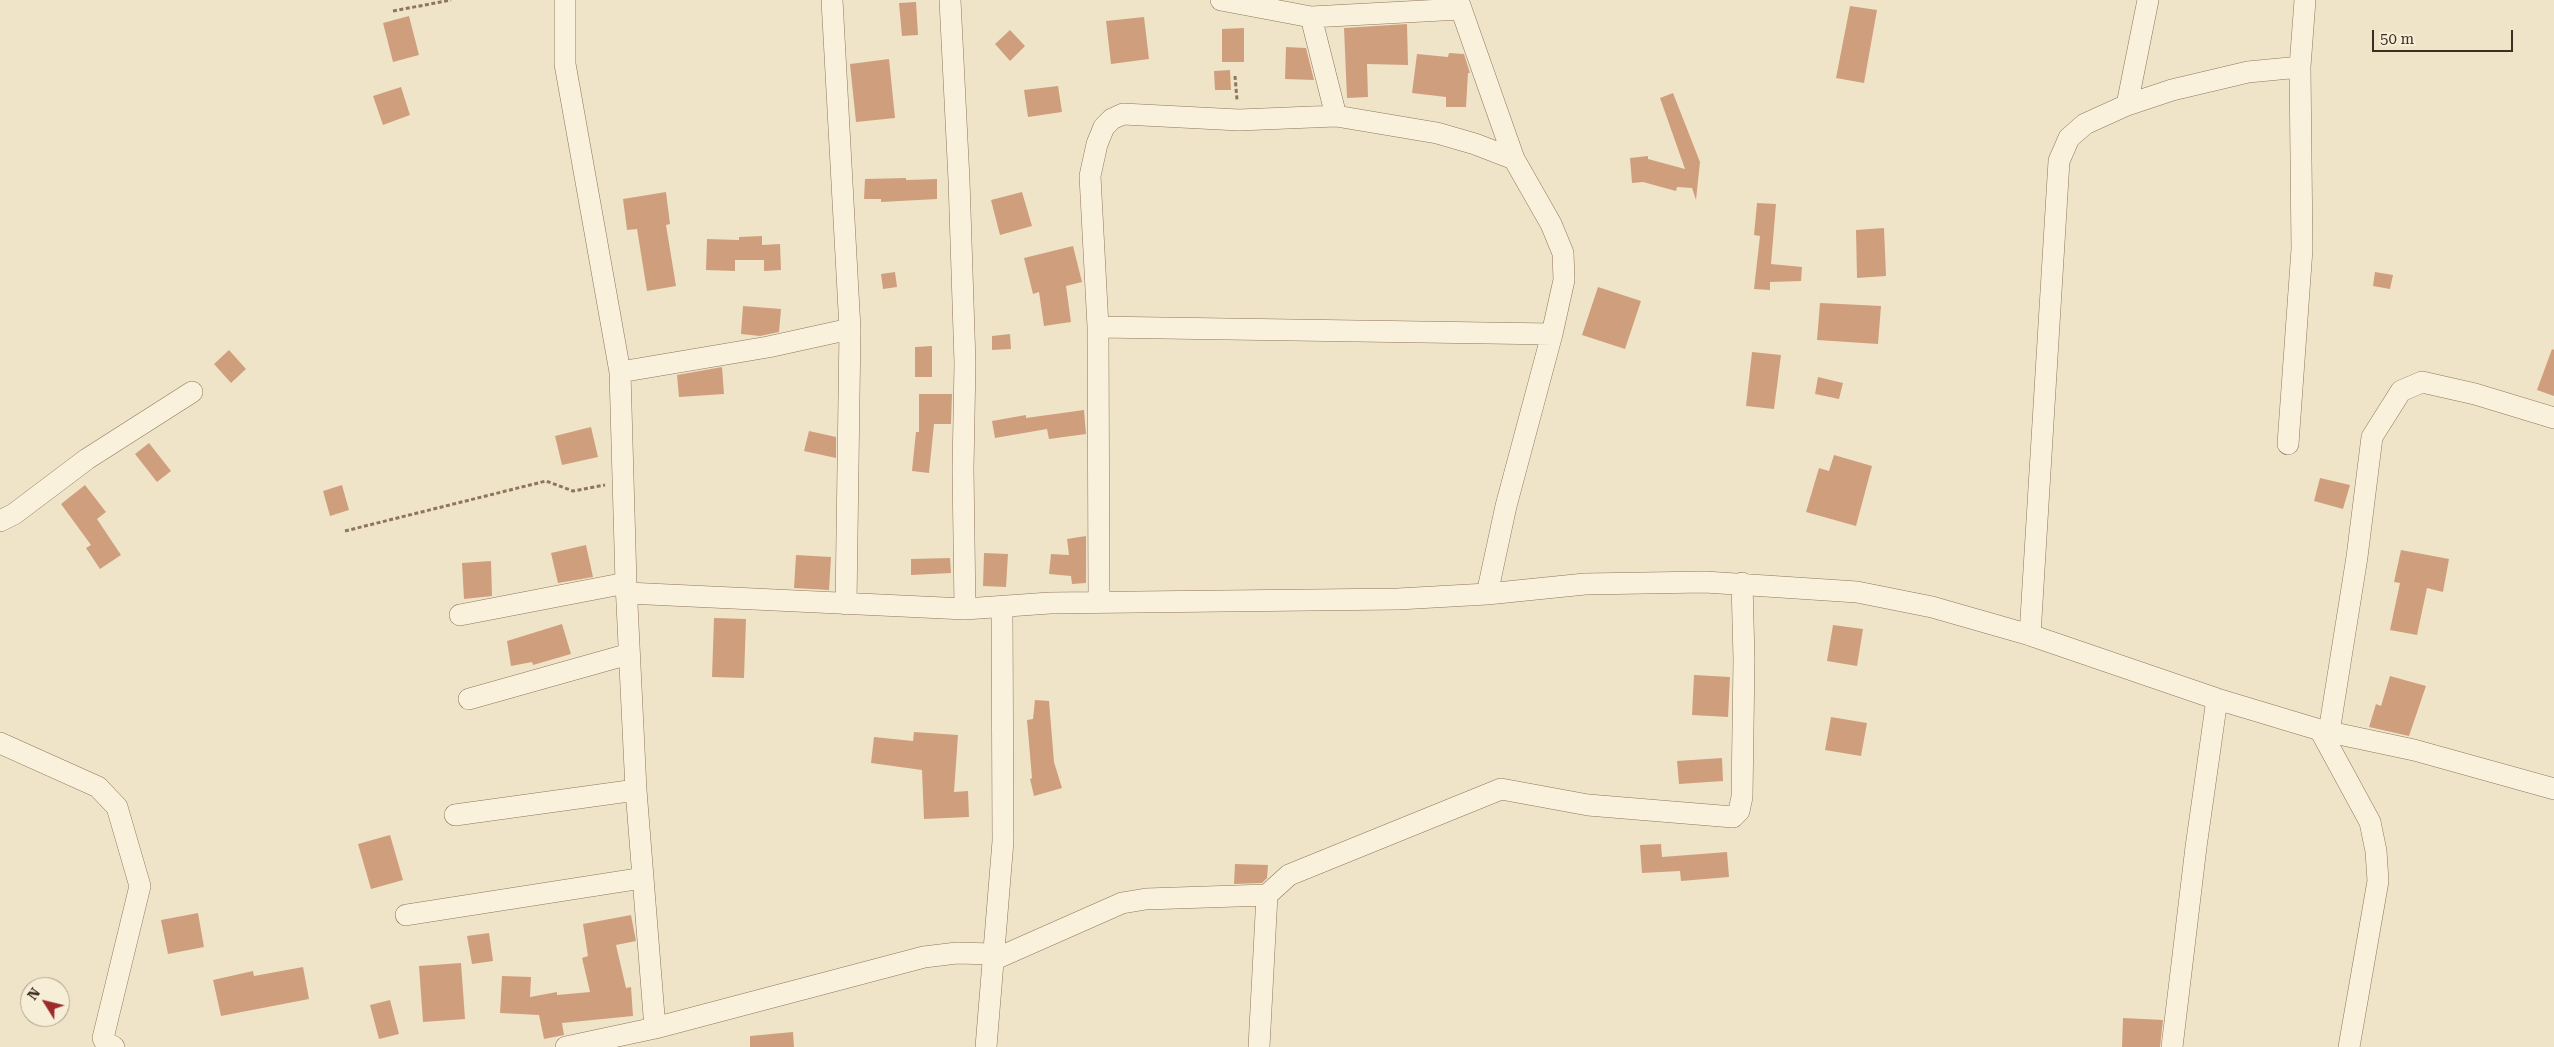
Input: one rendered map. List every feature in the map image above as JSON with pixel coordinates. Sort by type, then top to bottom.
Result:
[{"type":"street","points":[[565,0],[566,64],[620,372],[626,588],[636,790],[655,1028]]},
{"type":"street","points":[[832,0],[850,328],[846,604]]},
{"type":"street","points":[[950,0],[959,180],[964,363],[965,609]]},
{"type":"street","points":[[1221,0],[1323,11],[1459,5],[1514,159],[1551,224],[1563,253],[1564,280],[1552,334],[1506,506],[1487,594]]},
{"type":"street","points":[[2127,105],[2148,0]]},
{"type":"street","points":[[2288,444],[2302,249],[2300,67],[2305,0]]},
{"type":"street","points":[[1323,11],[1336,116]]},
{"type":"street","points":[[2030,635],[2059,161],[2069,138],[2085,124],[2127,105],[2172,90],[2248,72],[2300,67]]},
{"type":"street","points":[[1099,602],[1098,327],[1090,176],[1097,144],[1104,127],[1112,119],[1123,114],[1239,120],[1336,116],[1438,133],[1475,144],[1514,159]]},
{"type":"street","points":[[1098,327],[1552,334]]},
{"type":"street","points":[[620,372],[768,346],[850,328]]},
{"type":"street","points":[[2350,1047],[2378,881],[2376,851],[2370,822],[2325,731],[2357,557],[2372,437],[2401,391],[2422,382],[2475,394],[2554,418]]},
{"type":"street","points":[[0,521],[14,514],[86,459],[192,392]]},
{"type":"street","points":[[566,1047],[655,1028],[924,957],[957,953],[993,957],[1122,903],[1146,899],[1267,895],[1289,875],[1450,812],[1501,789],[1588,805],[1733,816],[1739,811],[1742,797],[1744,659],[1742,583]]},
{"type":"street","points":[[460,615],[626,588],[846,604],[965,609],[1002,608],[1050,603],[1398,599],[1487,594],[1585,584],[1742,583],[1858,592],[1932,607],[2030,635],[2217,699],[2325,731],[2414,750],[2554,789]]},
{"type":"street","points":[[986,1047],[1004,841],[1002,608]]},
{"type":"street","points":[[469,699],[629,654]]},
{"type":"street","points":[[2172,1047],[2196,847],[2217,699]]},
{"type":"street","points":[[0,743],[98,788],[117,807],[140,886],[103,1038],[105,1042],[114,1047]]},
{"type":"street","points":[[455,815],[636,790]]},
{"type":"street","points":[[406,915],[643,878]]},
{"type":"street","points":[[1259,1047],[1267,895]]},
{"type":"path","points":[[393,11],[450,0]]},
{"type":"path","points":[[1235,76],[1239,120]]},
{"type":"path","points":[[345,531],[546,481],[573,491],[624,482]]},
{"type":"building","points":[[916,2],[918,35],[902,36],[899,3]]},
{"type":"building","points":[[1850,6],[1877,10],[1864,83],[1836,78]]},
{"type":"building","points":[[409,16],[419,55],[393,62],[383,23]]},
{"type":"building","points":[[1144,17],[1149,59],[1111,64],[1106,21]]},
{"type":"building","points":[[1407,24],[1408,65],[1367,64],[1368,97],[1347,98],[1344,28]]},
{"type":"building","points":[[1244,28],[1244,62],[1222,62],[1222,29]]},
{"type":"building","points":[[1010,30],[1025,46],[1010,61],[995,44]]},
{"type":"building","points":[[1286,47],[1306,48],[1314,80],[1285,79]]},
{"type":"building","points":[[1449,53],[1464,54],[1470,73],[1468,73],[1466,107],[1446,107],[1446,97],[1412,93],[1417,54],[1448,57]]},
{"type":"building","points":[[889,59],[895,118],[856,122],[850,64]]},
{"type":"building","points":[[1230,70],[1231,90],[1215,90],[1214,71]]},
{"type":"building","points":[[1058,86],[1062,112],[1028,117],[1024,90]]},
{"type":"building","points":[[401,87],[410,115],[383,125],[373,96]]},
{"type":"building","points":[[1673,93],[1700,162],[1696,200],[1692,188],[1677,187],[1676,191],[1643,182],[1632,183],[1630,158],[1648,156],[1648,159],[1685,169],[1660,98]]},
{"type":"building","points":[[906,178],[906,180],[937,179],[937,199],[881,202],[881,199],[864,199],[865,179]]},
{"type":"building","points":[[666,192],[670,224],[666,225],[676,286],[647,291],[637,229],[627,230],[623,199]]},
{"type":"building","points":[[1022,192],[1032,226],[1000,235],[991,200]]},
{"type":"building","points":[[1757,203],[1776,204],[1771,264],[1802,267],[1801,281],[1770,282],[1770,290],[1754,289],[1760,236],[1754,235]]},
{"type":"building","points":[[1884,228],[1886,276],[1857,278],[1856,230]]},
{"type":"building","points":[[762,236],[762,245],[780,244],[781,270],[764,271],[764,260],[735,260],[735,271],[706,270],[707,239],[739,240],[739,237]]},
{"type":"building","points":[[1073,246],[1082,282],[1066,286],[1071,322],[1044,326],[1039,292],[1033,294],[1024,258]]},
{"type":"building","points":[[895,272],[897,287],[883,289],[881,274]]},
{"type":"building","points":[[2375,272],[2393,275],[2390,289],[2373,286]]},
{"type":"building","points":[[1598,287],[1641,301],[1625,349],[1582,335]]},
{"type":"building","points":[[1820,303],[1881,306],[1878,344],[1817,340]]},
{"type":"building","points":[[743,306],[781,309],[779,332],[760,336],[741,334]]},
{"type":"building","points":[[1010,334],[1011,349],[992,350],[992,336]]},
{"type":"building","points":[[932,346],[932,377],[915,377],[915,347]]},
{"type":"building","points":[[2552,349],[2554,350],[2554,396],[2537,390]]},
{"type":"building","points":[[229,350],[246,369],[231,383],[214,364]]},
{"type":"building","points":[[1752,352],[1781,355],[1774,409],[1746,406]]},
{"type":"building","points":[[722,367],[724,394],[679,397],[677,375]]},
{"type":"building","points":[[1818,377],[1843,383],[1839,399],[1815,394]]},
{"type":"building","points":[[919,394],[952,394],[951,424],[934,424],[929,473],[912,471],[916,432],[919,432]]},
{"type":"building","points":[[1084,410],[1086,434],[1049,439],[1047,429],[995,438],[992,421],[1026,415],[1026,418]]},
{"type":"building","points":[[591,427],[598,457],[562,465],[555,436]]},
{"type":"building","points":[[809,431],[836,437],[836,458],[804,451]]},
{"type":"building","points":[[149,443],[171,471],[157,482],[135,454]]},
{"type":"building","points":[[1834,455],[1872,466],[1856,526],[1806,512],[1819,468],[1829,471]]},
{"type":"building","points":[[2320,478],[2350,485],[2343,509],[2314,501]]},
{"type":"building","points":[[85,485],[106,512],[97,519],[121,555],[100,569],[86,548],[91,545],[61,504]]},
{"type":"building","points":[[342,485],[349,510],[330,516],[323,491]]},
{"type":"building","points":[[1086,536],[1086,583],[1072,584],[1071,576],[1049,574],[1051,554],[1069,555],[1067,539]]},
{"type":"building","points":[[586,545],[593,577],[558,583],[551,553]]},
{"type":"building","points":[[2401,550],[2449,559],[2443,592],[2427,588],[2417,635],[2390,630],[2400,583],[2394,582]]},
{"type":"building","points":[[984,553],[1008,554],[1006,587],[983,586]]},
{"type":"building","points":[[796,555],[831,557],[829,590],[794,588]]},
{"type":"building","points":[[950,558],[951,573],[911,575],[911,559]]},
{"type":"building","points":[[491,561],[492,596],[464,599],[462,563]]},
{"type":"building","points":[[714,618],[746,619],[744,678],[712,677]]},
{"type":"building","points":[[562,624],[571,654],[533,665],[532,662],[511,666],[507,641]]},
{"type":"building","points":[[1833,625],[1863,629],[1857,666],[1827,661]]},
{"type":"building","points":[[1694,675],[1730,677],[1728,717],[1692,715]]},
{"type":"building","points":[[2390,676],[2426,686],[2409,736],[2369,727],[2376,704],[2381,706]]},
{"type":"building","points":[[1035,700],[1049,701],[1054,762],[1062,788],[1034,796],[1030,779],[1032,778],[1027,720],[1033,719]]},
{"type":"building","points":[[1831,717],[1867,723],[1861,756],[1825,750]]},
{"type":"building","points":[[914,732],[958,735],[954,792],[968,791],[969,817],[924,819],[922,770],[871,763],[874,737],[913,741]]},
{"type":"building","points":[[1722,758],[1723,781],[1679,784],[1677,761]]},
{"type":"building","points":[[390,835],[403,880],[371,889],[358,844]]},
{"type":"building","points":[[1661,844],[1662,857],[1727,852],[1729,877],[1681,881],[1680,871],[1642,873],[1640,845]]},
{"type":"building","points":[[1235,864],[1268,865],[1267,878],[1262,883],[1234,884]]},
{"type":"building","points":[[198,913],[204,947],[168,954],[161,920]]},
{"type":"building","points":[[631,915],[636,941],[616,945],[626,988],[631,987],[633,1016],[562,1023],[564,1035],[544,1039],[539,1015],[500,1013],[502,976],[531,977],[530,997],[557,992],[557,995],[590,992],[582,958],[588,956],[583,924]]},
{"type":"building","points":[[489,933],[493,961],[472,964],[467,936]]},
{"type":"building","points":[[461,963],[465,1019],[423,1022],[419,966]]},
{"type":"building","points":[[303,967],[309,999],[221,1016],[213,980],[253,971],[254,976]]},
{"type":"building","points":[[390,1000],[399,1034],[379,1039],[370,1005]]},
{"type":"building","points":[[2123,1018],[2163,1020],[2160,1047],[2122,1047]]},
{"type":"building","points":[[793,1032],[794,1047],[750,1047],[750,1036]]}]
